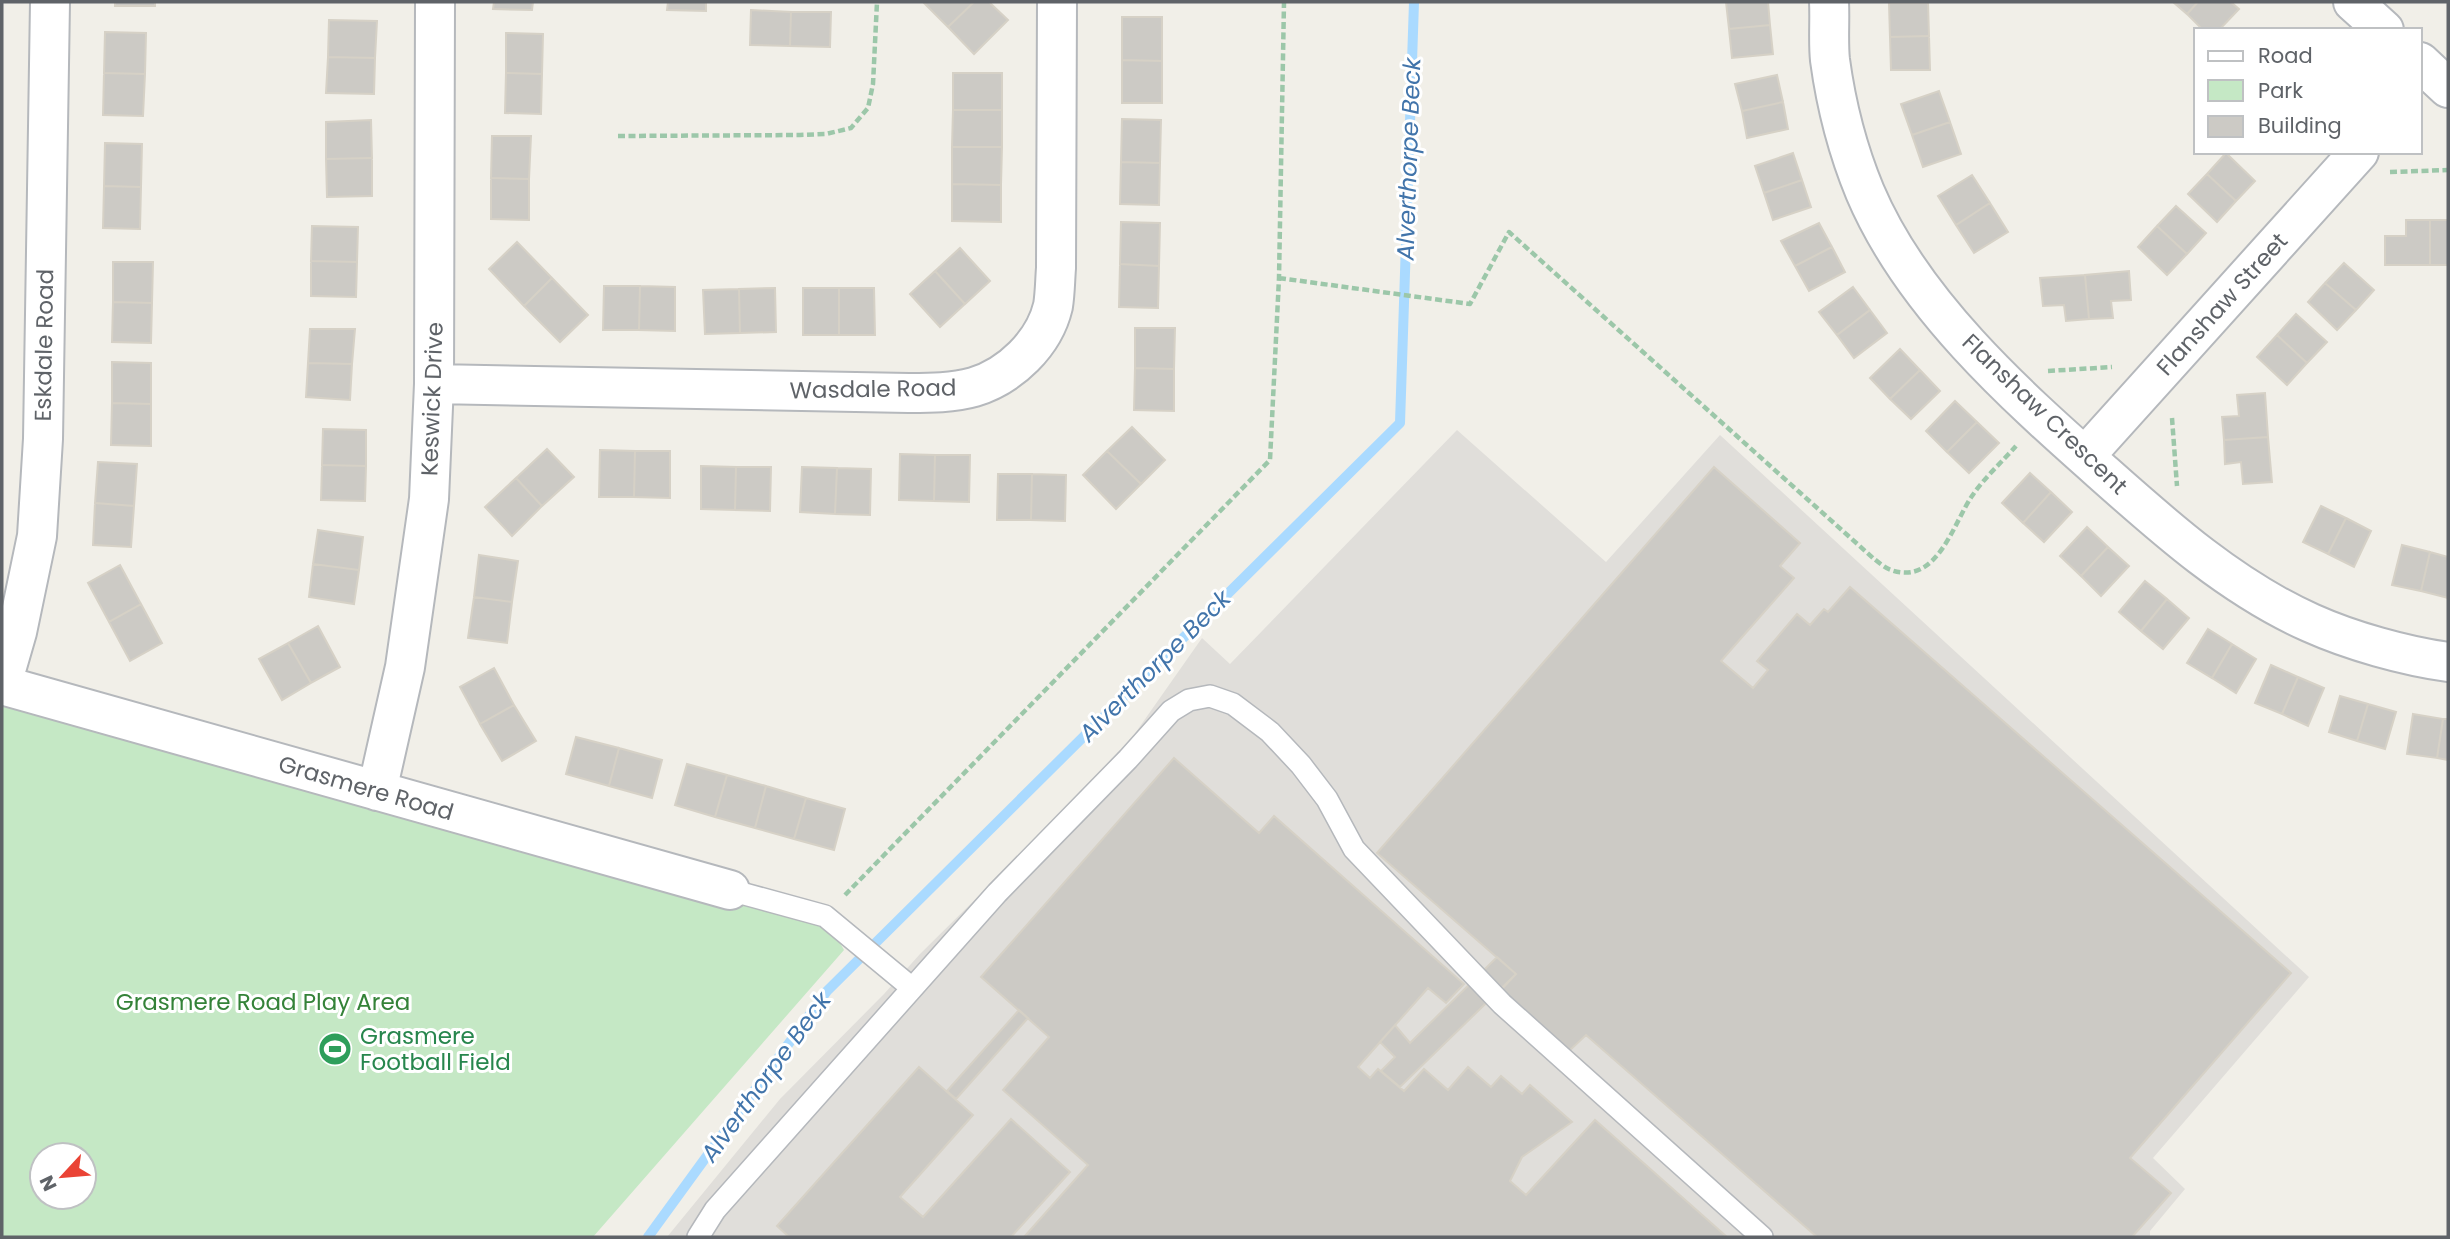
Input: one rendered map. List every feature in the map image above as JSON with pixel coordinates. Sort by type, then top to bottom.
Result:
[{"type":"street","name":"Eskdale Road","points":[[2,685],[17,632],[37,536],[43,439],[50,2]]},
{"type":"street","name":"Keswick Drive","points":[[377,791],[405,667],[427,512],[434,384],[435,2]]},
{"type":"street","name":"Wasdale Road","points":[[434,384],[909,393],[973,387],[1000,376],[1025,356],[1042,334],[1053,307],[1056,268],[1057,2]]},
{"type":"street","name":"Flanshaw Crescent","points":[[1829,2],[1830,58],[1843,122],[1866,192],[1901,261],[1943,315],[1997,373],[2181,542],[2251,591],[2311,623],[2371,644],[2448,662]]},
{"type":"street","points":[[2353,2],[2382,28]]},
{"type":"street","name":"Flanshaw Street","points":[[2085,456],[2357,154]]},
{"type":"street","name":"Grasmere Road","points":[[2,685],[730,890]]},
{"type":"lane","points":[[698,1237],[715,1210],[997,893],[1171,711],[1189,700],[1210,696],[1233,704],[1270,732],[1301,765],[1327,799],[1354,849],[1502,1004],[1762,1237]]},
{"type":"lane","points":[[730,890],[825,916],[912,988]]},
{"type":"path","points":[[618,135],[800,135],[826,134],[851,128],[868,108],[873,84],[877,2]]},
{"type":"path","points":[[825,916],[1270,460],[1279,278],[1284,2]]},
{"type":"path","points":[[1279,278],[1471,304],[1509,232],[1873,558],[1891,570],[1912,572],[1927,567],[1938,555],[1973,494],[2042,417]]},
{"type":"shaded area","points":[[1457,430],[1606,562],[1720,435],[2309,977],[2153,1158],[2185,1189],[2150,1231],[2150,1237],[667,1237],[780,1099],[920,954],[1117,759],[1202,638],[1230,664]]},
{"type":"green space","name":"Grasmere Road Play Area","points":[[2,685],[825,916],[844,950],[593,1237],[2,1237]]},
{"type":"building","points":[[115,2],[155,2],[155,6],[115,6]]},
{"type":"building","points":[[494,2],[533,2],[532,10],[493,9]]},
{"type":"building","points":[[668,2],[706,2],[706,11],[667,10]]},
{"type":"building","points":[[923,2],[974,2],[948,27]]},
{"type":"building","points":[[974,2],[989,2],[1008,20],[974,54],[948,27]]},
{"type":"building","points":[[1726,2],[1768,2],[1770,25],[1729,29]]},
{"type":"building","points":[[2173,2],[2198,2],[2187,14]]},
{"type":"building","points":[[2198,2],[2231,2],[2239,9],[2221,28],[2201,28],[2187,14]]},
{"type":"building","points":[[1889,3],[1928,3],[1929,36],[1890,37]]},
{"type":"building","points":[[751,10],[791,12],[790,46],[750,45]]},
{"type":"building","points":[[791,12],[831,12],[830,47],[790,46]]},
{"type":"building","points":[[1122,17],[1162,17],[1162,61],[1122,60]]},
{"type":"building","points":[[329,20],[377,21],[375,58],[328,57]]},
{"type":"building","points":[[1770,25],[1773,54],[1732,58],[1729,29]]},
{"type":"building","points":[[105,32],[146,33],[145,74],[104,73]]},
{"type":"building","points":[[506,33],[543,34],[542,74],[506,73]]},
{"type":"building","points":[[1929,36],[1930,70],[1891,70],[1890,37]]},
{"type":"building","points":[[328,57],[375,58],[374,94],[326,93]]},
{"type":"building","points":[[1122,60],[1162,61],[1162,103],[1122,103]]},
{"type":"building","points":[[104,73],[145,74],[143,116],[103,115]]},
{"type":"building","points":[[506,73],[542,74],[541,114],[505,113]]},
{"type":"building","points":[[953,73],[1002,73],[1002,110],[953,110]]},
{"type":"building","points":[[1777,75],[1783,102],[1742,111],[1735,84]]},
{"type":"building","points":[[1939,91],[1950,122],[1912,135],[1901,104]]},
{"type":"building","points":[[1783,102],[1788,129],[1747,138],[1742,111]]},
{"type":"building","points":[[953,110],[1002,110],[1002,147],[952,147]]},
{"type":"building","points":[[1122,119],[1161,120],[1160,163],[1121,162]]},
{"type":"building","points":[[371,120],[372,158],[326,159],[326,122]]},
{"type":"building","points":[[1950,122],[1961,154],[1923,167],[1912,135]]},
{"type":"building","points":[[492,136],[531,136],[529,179],[491,178]]},
{"type":"building","points":[[105,143],[142,144],[141,187],[104,186]]},
{"type":"building","points":[[952,147],[1002,147],[1001,185],[952,184]]},
{"type":"building","points":[[1793,153],[1802,180],[1764,193],[1755,166]]},
{"type":"building","points":[[2227,154],[2255,181],[2236,201],[2207,174]]},
{"type":"building","points":[[372,158],[372,196],[327,197],[326,159]]},
{"type":"building","points":[[1121,162],[1160,163],[1159,205],[1120,204]]},
{"type":"building","points":[[2207,174],[2236,201],[2217,222],[2188,194]]},
{"type":"building","points":[[1972,175],[1990,203],[1956,225],[1938,196]]},
{"type":"building","points":[[491,178],[529,179],[529,220],[491,219]]},
{"type":"building","points":[[1802,180],[1811,207],[1773,220],[1764,193]]},
{"type":"building","points":[[952,184],[1001,185],[1001,222],[952,221]]},
{"type":"building","points":[[104,186],[141,187],[140,229],[103,228]]},
{"type":"building","points":[[1990,203],[2008,232],[1974,253],[1956,225]]},
{"type":"building","points":[[2176,206],[2206,233],[2187,254],[2157,226]]},
{"type":"building","points":[[2406,220],[2430,220],[2430,265],[2385,265],[2385,236],[2406,236]]},
{"type":"building","points":[[2430,220],[2448,220],[2448,265],[2430,265]]},
{"type":"building","points":[[1121,222],[1160,223],[1159,266],[1120,264]]},
{"type":"building","points":[[1819,223],[1832,247],[1795,266],[1781,241]]},
{"type":"building","points":[[312,226],[358,227],[357,262],[311,261]]},
{"type":"building","points":[[2157,226],[2187,254],[2167,275],[2138,247]]},
{"type":"building","points":[[517,242],[552,278],[524,306],[489,269]]},
{"type":"building","points":[[1832,247],[1845,272],[1809,291],[1795,266]]},
{"type":"building","points":[[960,248],[990,281],[965,304],[935,271]]},
{"type":"building","points":[[311,261],[357,262],[356,297],[311,296]]},
{"type":"building","points":[[113,262],[153,262],[152,303],[113,302]]},
{"type":"building","points":[[2344,263],[2374,290],[2356,310],[2325,283]]},
{"type":"building","points":[[1120,264],[1159,266],[1158,308],[1119,307]]},
{"type":"building","points":[[935,271],[965,304],[940,327],[910,294]]},
{"type":"building","points":[[2129,271],[2131,300],[2111,301],[2113,318],[2089,319],[2085,275]]},
{"type":"building","points":[[2085,275],[2089,319],[2066,321],[2064,305],[2043,306],[2040,278]]},
{"type":"building","points":[[552,278],[588,315],[560,342],[524,306]]},
{"type":"building","points":[[2325,283],[2356,310],[2337,330],[2308,302]]},
{"type":"building","points":[[604,286],[640,286],[639,330],[603,330]]},
{"type":"building","points":[[640,286],[675,287],[675,331],[639,330]]},
{"type":"building","points":[[1853,287],[1870,310],[1837,335],[1819,312]]},
{"type":"building","points":[[775,288],[776,332],[740,333],[739,289]]},
{"type":"building","points":[[803,288],[839,288],[839,335],[803,335]]},
{"type":"building","points":[[839,288],[874,288],[875,335],[839,335]]},
{"type":"building","points":[[739,289],[740,333],[705,334],[703,290]]},
{"type":"building","points":[[113,302],[152,303],[151,343],[112,342]]},
{"type":"building","points":[[1870,310],[1887,333],[1854,358],[1837,335]]},
{"type":"building","points":[[2296,314],[2327,342],[2307,363],[2277,335]]},
{"type":"building","points":[[1135,328],[1175,328],[1174,369],[1135,368]]},
{"type":"building","points":[[310,329],[355,329],[352,364],[308,363]]},
{"type":"building","points":[[2277,335],[2307,363],[2287,385],[2257,357]]},
{"type":"building","points":[[1900,349],[1920,370],[1890,399],[1870,378]]},
{"type":"building","points":[[112,362],[151,363],[151,404],[112,403]]},
{"type":"building","points":[[308,363],[352,364],[350,400],[306,397]]},
{"type":"building","points":[[1135,368],[1174,369],[1174,411],[1134,410]]},
{"type":"building","points":[[1920,370],[1940,391],[1911,419],[1890,399]]},
{"type":"building","points":[[2265,393],[2268,437],[2224,440],[2222,417],[2239,416],[2237,395]]},
{"type":"building","points":[[1955,401],[1977,422],[1947,452],[1926,431]]},
{"type":"building","points":[[112,403],[151,404],[151,446],[111,445]]},
{"type":"building","points":[[1977,422],[1999,443],[1969,473],[1947,452]]},
{"type":"building","points":[[1132,427],[1165,460],[1141,484],[1107,451]]},
{"type":"building","points":[[323,429],[366,430],[366,466],[322,465]]},
{"type":"building","points":[[2268,437],[2272,482],[2243,484],[2241,462],[2225,464],[2224,440]]},
{"type":"building","points":[[547,449],[574,477],[542,506],[516,478]]},
{"type":"building","points":[[600,450],[635,451],[634,497],[599,497]]},
{"type":"building","points":[[635,451],[670,451],[670,498],[634,497]]},
{"type":"building","points":[[1107,451],[1141,484],[1116,509],[1083,475]]},
{"type":"building","points":[[900,454],[935,455],[934,501],[899,500]]},
{"type":"building","points":[[935,455],[970,455],[969,502],[934,501]]},
{"type":"building","points":[[98,462],[137,464],[134,506],[95,503]]},
{"type":"building","points":[[322,465],[366,466],[365,501],[321,500]]},
{"type":"building","points":[[701,466],[736,467],[735,510],[701,509]]},
{"type":"building","points":[[736,467],[771,467],[770,511],[735,510]]},
{"type":"building","points":[[802,467],[837,468],[835,514],[800,512]]},
{"type":"building","points":[[1714,467],[1800,543],[1780,566],[1794,578],[1721,661],[1753,688],[1768,670],[1757,661],[1797,614],[1810,625],[1824,609],[1828,612],[1850,587],[2291,973],[2130,1158],[2171,1193],[2132,1237],[1817,1237],[1586,1035],[1567,1053],[1498,993],[1516,974],[1377,853]]},
{"type":"building","points":[[837,468],[871,469],[870,515],[835,514]]},
{"type":"building","points":[[2030,473],[2051,492],[2023,523],[2002,503]]},
{"type":"building","points":[[998,474],[1032,474],[1031,520],[997,520]]},
{"type":"building","points":[[1032,474],[1066,475],[1065,521],[1031,520]]},
{"type":"building","points":[[516,478],[542,506],[512,536],[485,507]]},
{"type":"building","points":[[2051,492],[2072,512],[2044,542],[2023,523]]},
{"type":"building","points":[[95,503],[134,506],[131,547],[93,545]]},
{"type":"building","points":[[2321,506],[2346,518],[2328,554],[2303,542]]},
{"type":"building","points":[[2346,518],[2371,531],[2354,567],[2328,554]]},
{"type":"building","points":[[2087,527],[2108,547],[2081,576],[2060,556]]},
{"type":"building","points":[[318,530],[363,537],[359,570],[313,564]]},
{"type":"building","points":[[2402,545],[2430,552],[2421,591],[2392,585]]},
{"type":"building","points":[[2108,547],[2129,566],[2101,596],[2081,576]]},
{"type":"building","points":[[2430,552],[2448,557],[2448,598],[2421,591]]},
{"type":"building","points":[[479,555],[518,561],[512,602],[474,597]]},
{"type":"building","points":[[313,564],[359,570],[354,604],[309,597]]},
{"type":"building","points":[[120,565],[141,604],[109,622],[88,583]]},
{"type":"building","points":[[2145,581],[2167,599],[2141,631],[2119,612]]},
{"type":"building","points":[[474,597],[512,602],[507,643],[468,638]]},
{"type":"building","points":[[2167,599],[2189,618],[2163,649],[2141,631]]},
{"type":"building","points":[[141,604],[162,643],[130,661],[109,622]]},
{"type":"building","points":[[318,626],[340,667],[311,683],[288,643]]},
{"type":"building","points":[[2208,629],[2232,644],[2212,678],[2187,663]]},
{"type":"building","points":[[288,643],[311,683],[282,700],[259,659]]},
{"type":"building","points":[[2232,644],[2256,659],[2236,693],[2212,678]]},
{"type":"building","points":[[2271,665],[2298,677],[2282,714],[2255,703]]},
{"type":"building","points":[[494,668],[514,705],[480,724],[460,687]]},
{"type":"building","points":[[2298,677],[2324,688],[2308,726],[2282,714]]},
{"type":"building","points":[[2340,696],[2368,704],[2357,741],[2329,732]]},
{"type":"building","points":[[2368,704],[2396,712],[2385,749],[2357,741]]},
{"type":"building","points":[[514,705],[536,741],[502,761],[480,724]]},
{"type":"building","points":[[2413,714],[2443,719],[2437,758],[2407,754]]},
{"type":"building","points":[[2443,719],[2448,719],[2448,760],[2437,758]]},
{"type":"building","points":[[576,737],[619,748],[609,786],[566,774]]},
{"type":"building","points":[[619,748],[662,760],[652,798],[609,786]]},
{"type":"building","points":[[1174,758],[1259,833],[1274,816],[1464,984],[1446,1003],[1428,988],[1358,1067],[1370,1078],[1378,1069],[1404,1091],[1424,1069],[1448,1090],[1468,1067],[1491,1087],[1501,1076],[1522,1094],[1530,1085],[1572,1122],[1522,1157],[1510,1181],[1526,1195],[1595,1120],[1727,1237],[1024,1237],[1088,1165],[1003,1090],[1049,1037],[981,977]]},
{"type":"building","points":[[687,764],[727,775],[715,817],[675,805]]},
{"type":"building","points":[[727,775],[766,786],[755,828],[715,817]]},
{"type":"building","points":[[766,786],[806,798],[794,839],[755,828]]},
{"type":"building","points":[[806,798],[845,809],[834,850],[794,839]]},
{"type":"building","points":[[1497,957],[1516,974],[1400,1087],[1381,1071],[1395,1057],[1380,1042],[1395,1025],[1410,1043]]},
{"type":"building","points":[[1019,1010],[1028,1018],[956,1099],[947,1091]]},
{"type":"building","points":[[919,1067],[973,1115],[900,1197],[923,1217],[1011,1119],[1070,1172],[1011,1237],[789,1237],[777,1226]]},
{"type":"waterway","name":"Alverthorpe Beck","points":[[648,1237],[827,991],[1400,423],[1414,2]]},
{"type":"place","name":"Grasmere Football Field","points":[[335,1049]]}]
